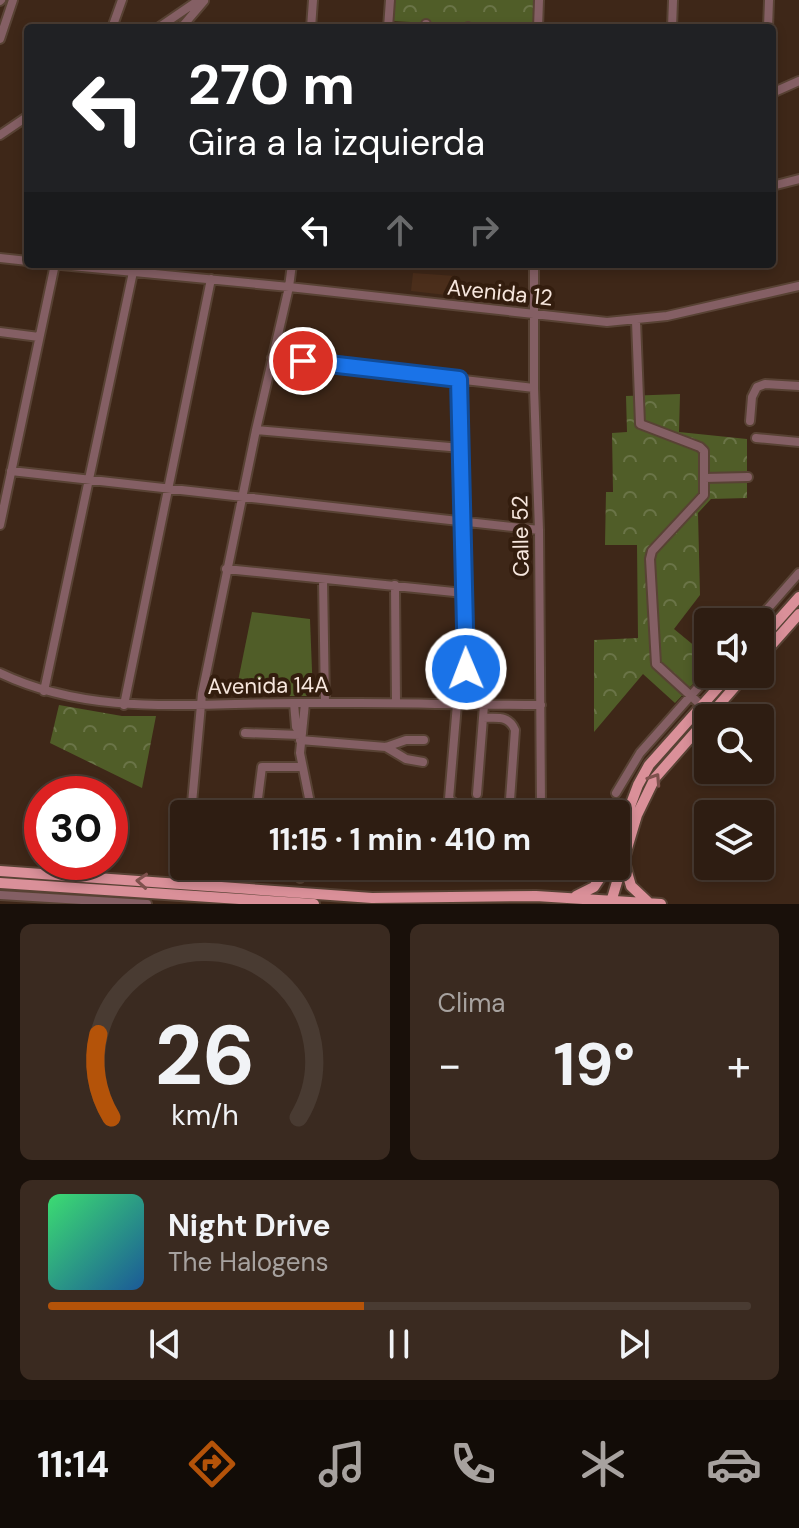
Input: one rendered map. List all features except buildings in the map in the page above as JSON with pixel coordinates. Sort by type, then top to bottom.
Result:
[{"type":"main road","points":[[774,625],[799,597]]},
{"type":"main road","points":[[774,642],[799,614]]},
{"type":"main road","points":[[704,704],[718,688]]},
{"type":"main road","points":[[630,839],[637,815],[655,778],[734,688]]},
{"type":"main road","points":[[630,806],[649,765],[694,715]]},
{"type":"main road","points":[[0,871],[326,900],[494,896],[572,897],[661,904]]},
{"type":"main road","points":[[572,897],[594,887],[599,880]]},
{"type":"main road","points":[[598,901],[605,880]]},
{"type":"main road","points":[[611,902],[618,880]]},
{"type":"main road","points":[[629,880],[631,886],[649,903]]},
{"type":"main road","points":[[0,883],[314,904]]},
{"type":"street","points":[[0,39],[13,0]]},
{"type":"street","points":[[113,24],[122,0]]},
{"type":"street","points":[[164,24],[202,0]]},
{"type":"street","points":[[184,24],[202,0]]},
{"type":"street","points":[[311,24],[313,0]]},
{"type":"street","points":[[388,24],[390,0]]},
{"type":"street","points":[[538,24],[539,0]]},
{"type":"street","points":[[672,24],[673,0]]},
{"type":"street","points":[[768,24],[769,0]]},
{"type":"street","points":[[776,91],[799,81]]},
{"type":"street","points":[[0,135],[24,119]]},
{"type":"street","points":[[776,185],[799,179]]},
{"type":"street","points":[[0,258],[24,261]]},
{"type":"street","points":[[0,525],[52,268]]},
{"type":"street","name":"Avenida 12","points":[[93,268],[607,322],[636,321],[799,286]]},
{"type":"street","points":[[192,800],[200,704],[291,268]]},
{"type":"street","name":"Calle 52","points":[[534,268],[541,800]]},
{"type":"street","points":[[44,691],[133,272]]},
{"type":"street","points":[[124,705],[211,279]]},
{"type":"street","points":[[636,321],[640,424],[702,449],[703,497],[650,555],[655,662],[700,704]]},
{"type":"street","points":[[0,332],[39,337]]},
{"type":"street","points":[[272,358],[534,388]]},
{"type":"street","points":[[459,379],[467,705]]},
{"type":"street","points":[[750,421],[752,397],[757,387],[765,384],[799,386]]},
{"type":"street","points":[[256,430],[461,448]]},
{"type":"street","points":[[756,438],[799,442]]},
{"type":"street","points":[[11,471],[539,530]]},
{"type":"street","points":[[704,478],[748,477]]},
{"type":"street","points":[[226,569],[464,593]]},
{"type":"street","points":[[768,608],[799,573]]},
{"type":"street","points":[[323,579],[325,703]]},
{"type":"street","points":[[395,585],[396,703]]},
{"type":"street","name":"Avenida 14A","points":[[0,673],[67,697],[124,705],[541,705]]},
{"type":"street","points":[[616,793],[640,753],[697,688]]},
{"type":"street","points":[[294,703],[300,736]]},
{"type":"street","points":[[305,703],[300,736],[301,767],[309,800]]},
{"type":"street","points":[[450,800],[457,704]]},
{"type":"street","points":[[477,794],[484,705]]},
{"type":"street","points":[[483,718],[506,718],[515,730],[510,800]]},
{"type":"street","points":[[245,733],[300,736],[386,747],[406,759],[423,762]]},
{"type":"street","points":[[386,747],[406,740],[424,740]]},
{"type":"street","points":[[258,800],[262,767],[301,767]]},
{"type":"street","points":[[2,898],[147,904]]},
{"type":"shaded area","points":[[413,273],[456,276],[455,296],[411,291]]},
{"type":"green space","points":[[392,0],[538,0],[537,24],[390,21]]},
{"type":"green space","points":[[680,394],[679,432],[747,439],[747,498],[711,499],[698,513],[700,595],[674,629],[694,645],[694,683],[675,703],[643,674],[594,732],[594,640],[638,638],[637,545],[605,545],[606,492],[613,492],[612,433],[627,432],[626,396]]},
{"type":"green space","points":[[252,612],[310,619],[313,696],[235,696]]},
{"type":"green space","points":[[59,705],[122,716],[156,716],[142,788],[128,781],[128,776],[117,776],[50,743]]},
{"type":"route","points":[[303,361],[459,379],[466,669]]}]
